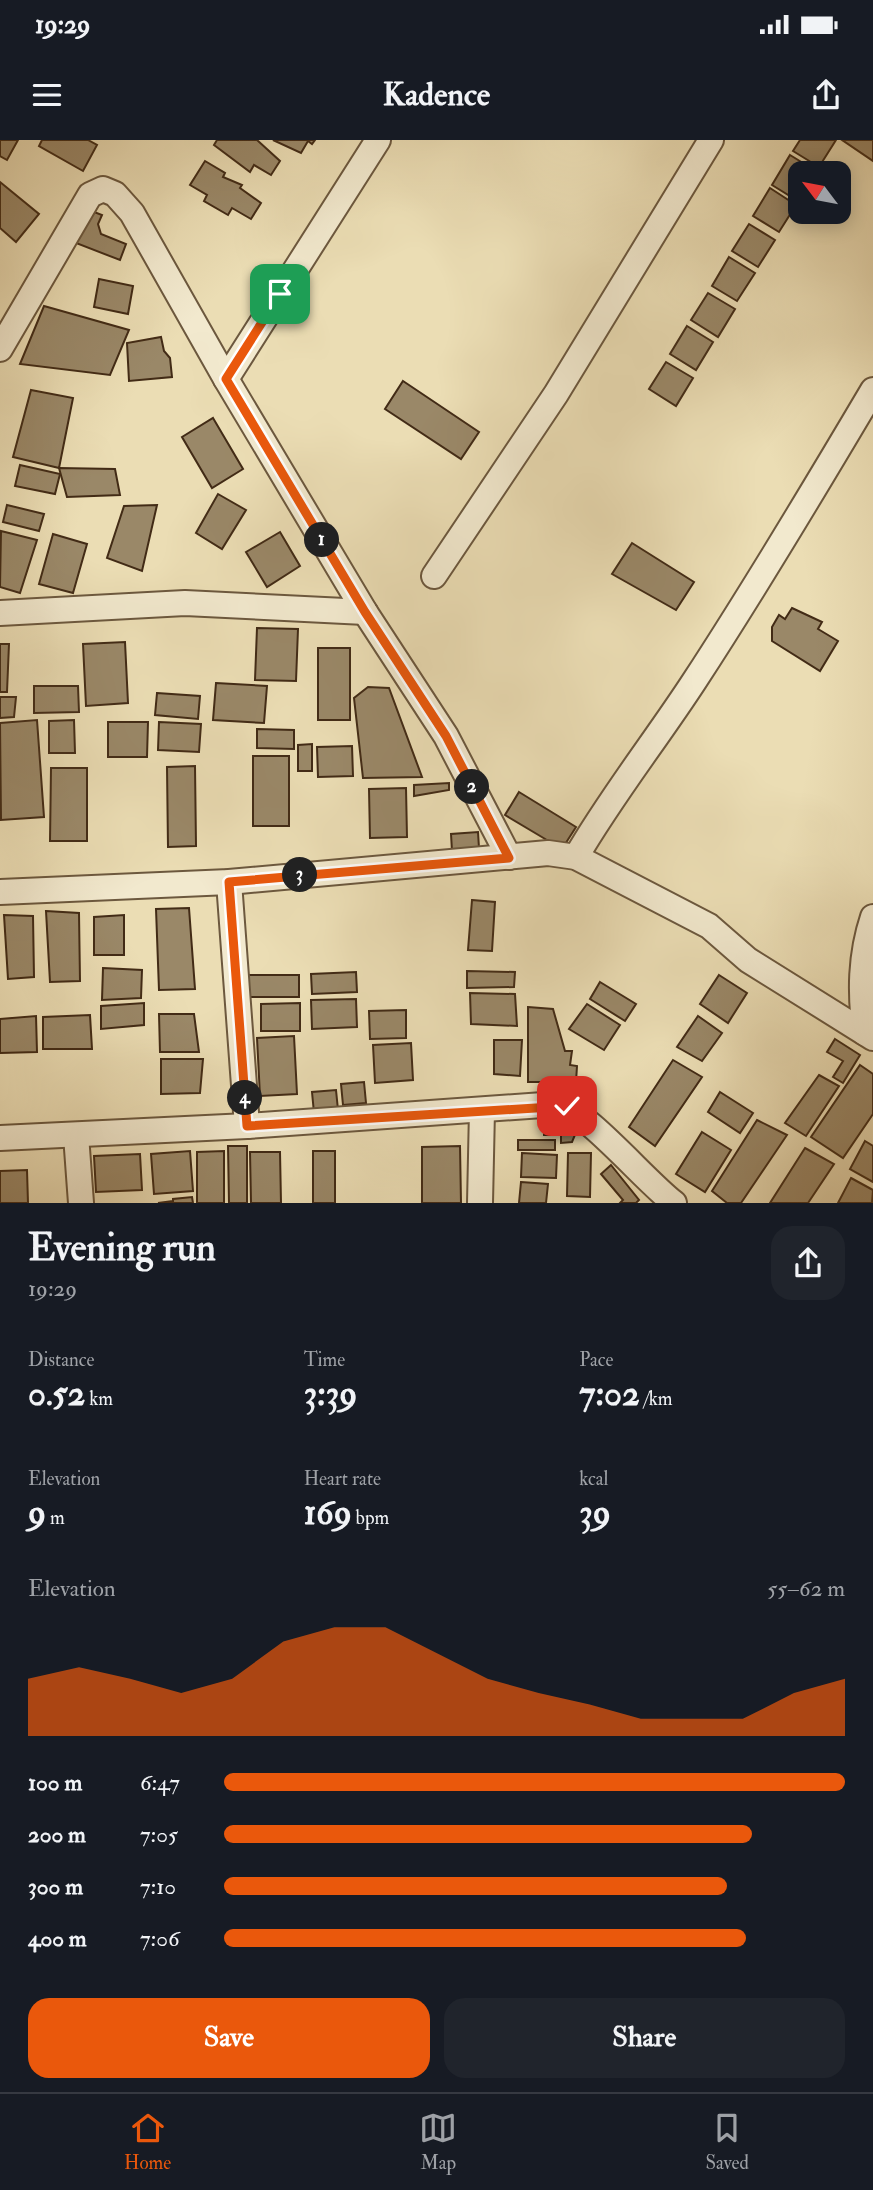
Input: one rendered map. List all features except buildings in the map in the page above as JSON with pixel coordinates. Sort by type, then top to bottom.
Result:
[{"type":"street","points":[[226,379],[378,140]]},
{"type":"street","points":[[434,576],[556,394],[711,140]]},
{"type":"street","points":[[0,349],[90,195],[103,189],[116,194],[132,213],[226,379],[365,612],[446,736],[509,858]]},
{"type":"street","points":[[576,857],[611,799],[693,683],[759,580],[873,390]]},
{"type":"street","points":[[0,613],[184,603],[365,612]]},
{"type":"street","points":[[0,892],[229,882],[548,853],[576,857],[709,926],[748,960],[869,1035]]},
{"type":"street","points":[[229,882],[247,1126]]},
{"type":"street","points":[[869,1035],[860,994],[868,932],[873,917]]},
{"type":"street","points":[[0,1138],[567,1106],[582,1115],[625,1160],[674,1203]]},
{"type":"street","points":[[480,1203],[482,1110]]},
{"type":"street","points":[[76,1135],[81,1203]]},
{"type":"route","points":[[280,294],[226,379],[365,612],[446,736],[509,858],[229,882],[247,1126],[557,1104],[567,1106]]}]
